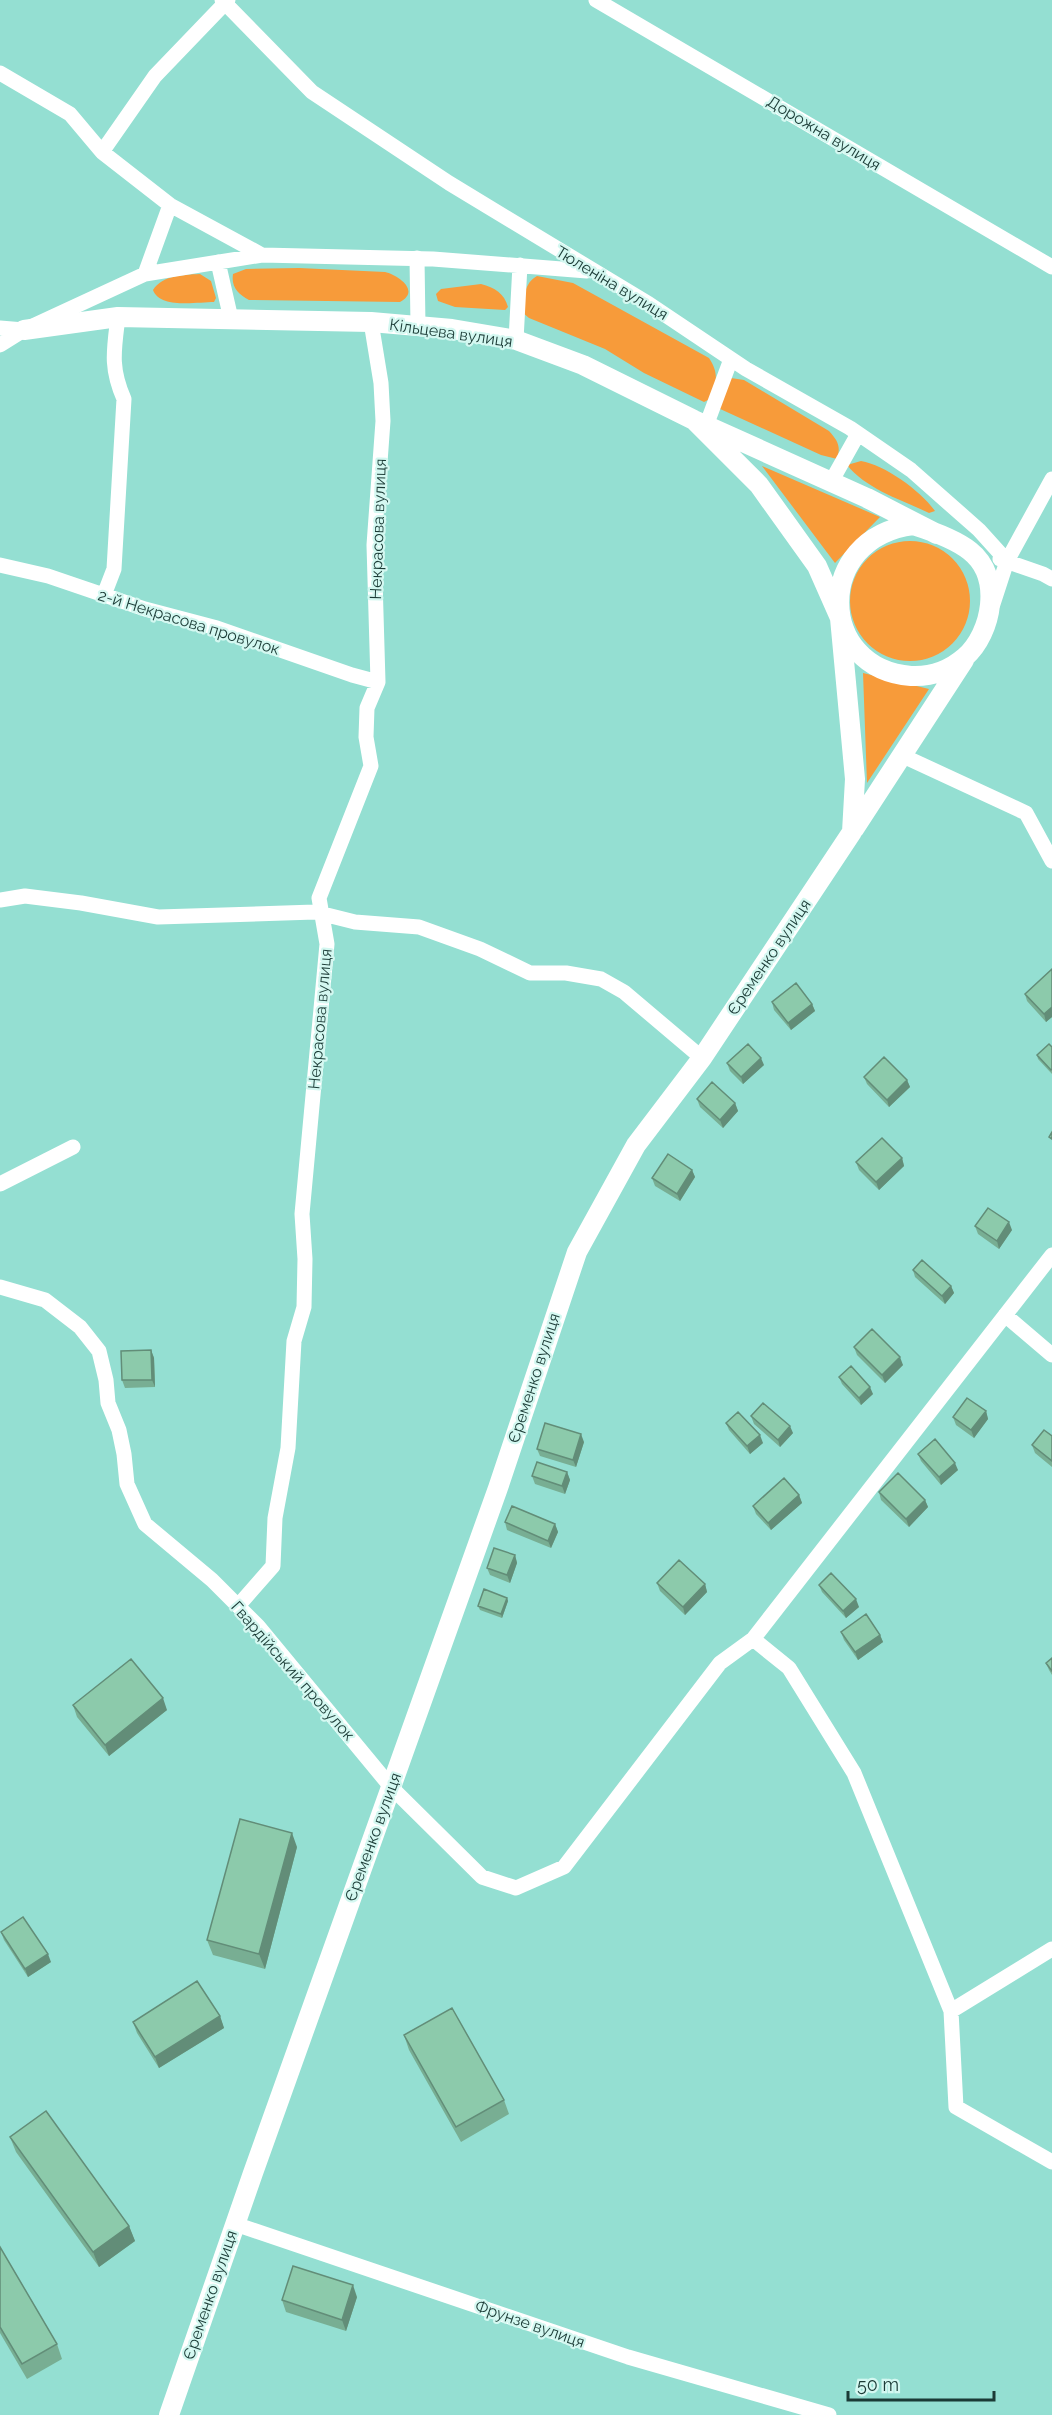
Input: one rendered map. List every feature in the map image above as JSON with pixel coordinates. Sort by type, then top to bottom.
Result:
[{"type":"street","name":"Дорожна вулиця","points":[[596,0],[1052,267]]},
{"type":"street","points":[[102,152],[155,76],[225,1]]},
{"type":"street","name":"Тюленіна вулиця","points":[[225,1],[312,92],[449,183],[592,272],[649,304],[731,359],[858,434],[911,470],[979,530],[1007,561]]},
{"type":"street","points":[[0,73],[70,114],[102,152],[170,205],[262,255]]},
{"type":"street","points":[[145,274],[170,205]]},
{"type":"street","points":[[0,328],[24,330],[145,274],[262,255],[417,258],[592,272]]},
{"type":"street","points":[[417,258],[418,327]]},
{"type":"street","points":[[218,262],[231,319]]},
{"type":"street","points":[[516,340],[520,265]]},
{"type":"street","points":[[104,595],[114,569],[124,399],[116,380],[113,360],[118,317]]},
{"type":"street","name":"Кільцева вулиця","points":[[0,345],[24,330],[118,317],[371,322],[452,329],[516,340],[583,365],[700,423],[831,483],[938,534],[970,551],[979,561],[985,574],[990,603],[984,630],[969,653],[958,663],[931,674],[909,676],[888,671],[863,656],[853,645],[840,618],[840,589],[843,574],[859,549],[884,531],[913,525],[938,534]]},
{"type":"street","name":"Некрасова вулиця","points":[[238,1606],[273,1566],[275,1518],[288,1448],[294,1341],[304,1306],[305,1259],[302,1214],[327,944],[319,898],[371,766],[366,737],[367,708],[378,682],[374,545],[383,421],[381,383],[371,322]]},
{"type":"street","points":[[731,359],[700,423],[759,485],[817,566],[840,618],[855,779],[852,832]]},
{"type":"street","points":[[831,483],[858,434]]},
{"type":"street","points":[[988,617],[1007,561],[1033,518],[1052,479]]},
{"type":"street","points":[[970,551],[1007,561],[1052,579]]},
{"type":"street","name":"2-й Некрасова провулок","points":[[0,565],[48,576],[217,628],[378,682]]},
{"type":"street","name":"Єременко вулиця","points":[[169,2415],[498,1488],[577,1252],[636,1145],[702,1058],[969,653]]},
{"type":"street","points":[[903,756],[1026,813],[1052,861]]},
{"type":"street","points":[[0,900],[25,896],[81,903],[158,918],[315,912],[355,922],[419,927],[480,949],[530,973],[566,973],[602,979],[624,992],[702,1058]]},
{"type":"street","points":[[0,1184],[73,1147]]},
{"type":"street","name":"Гвардійський провулок","points":[[0,1287],[45,1300],[80,1327],[99,1351],[106,1380],[108,1403],[124,1454],[127,1484],[145,1524],[212,1580],[238,1606],[265,1635],[391,1787],[482,1877],[516,1888],[564,1867],[720,1663],[753,1639],[1052,1255]]},
{"type":"street","points":[[1005,1315],[1052,1355]]},
{"type":"street","points":[[753,1639],[789,1668],[854,1773],[951,2011],[956,2107],[1052,2162]]},
{"type":"street","points":[[951,2011],[1052,1949]]},
{"type":"street","name":"Фрунзе вулиця","points":[[235,2224],[628,2357],[829,2415]]},
{"type":"shaded area","points":[[299,268],[385,272],[401,280],[408,288],[408,293],[406,298],[400,302],[249,300],[239,293],[233,283],[233,274],[246,269]]},
{"type":"shaded area","points":[[200,274],[211,281],[216,298],[214,302],[171,302],[157,296],[153,290],[162,281]]},
{"type":"shaded area","points":[[537,276],[573,283],[709,358],[716,378],[710,399],[704,402],[644,373],[605,349],[529,318],[522,312],[524,296],[529,283]]},
{"type":"shaded area","points":[[481,284],[498,292],[508,307],[505,310],[455,307],[438,301],[436,294],[441,289]]},
{"type":"shaded area","points":[[731,378],[744,380],[829,431],[838,444],[837,459],[821,455],[718,408]]},
{"type":"shaded area","points":[[861,461],[881,468],[902,480],[921,495],[935,511],[929,513],[864,481],[847,465]]},
{"type":"shaded area","points":[[762,466],[880,517],[835,563]]},
{"type":"shaded area","points":[[910,541],[933,546],[952,559],[965,578],[970,601],[965,624],[952,643],[933,656],[910,661],[887,656],[868,643],[855,624],[850,601],[855,578],[868,559],[887,546]]},
{"type":"shaded area","points":[[863,673],[929,689],[867,783]]},
{"type":"building","points":[[1052,969],[1052,1007],[1044,1014],[1025,994]]},
{"type":"building","points":[[796,983],[812,1004],[788,1023],[772,1002]]},
{"type":"building","points":[[748,1044],[761,1058],[741,1077],[727,1063]]},
{"type":"building","points":[[1049,1044],[1052,1047],[1051,1070],[1037,1055]]},
{"type":"building","points":[[884,1057],[907,1080],[887,1100],[864,1077]]},
{"type":"building","points":[[712,1082],[735,1103],[720,1120],[697,1099]]},
{"type":"building","points":[[882,1138],[902,1158],[876,1182],[856,1162]]},
{"type":"building","points":[[668,1154],[692,1170],[677,1194],[652,1178]]},
{"type":"building","points":[[988,1208],[1009,1222],[997,1241],[975,1226]]},
{"type":"building","points":[[922,1260],[951,1286],[942,1296],[913,1270]]},
{"type":"building","points":[[872,1329],[900,1357],[882,1375],[854,1347]]},
{"type":"building","points":[[151,1350],[152,1380],[122,1380],[121,1351]]},
{"type":"building","points":[[851,1366],[870,1387],[859,1398],[839,1377]]},
{"type":"building","points":[[967,1398],[986,1411],[971,1430],[953,1417]]},
{"type":"building","points":[[763,1403],[790,1426],[778,1440],[751,1416]]},
{"type":"building","points":[[738,1412],[760,1435],[747,1446],[726,1423]]},
{"type":"building","points":[[545,1423],[581,1434],[573,1460],[537,1449]]},
{"type":"building","points":[[1044,1430],[1052,1436],[1052,1461],[1032,1445]]},
{"type":"building","points":[[935,1439],[955,1463],[939,1477],[918,1454]]},
{"type":"building","points":[[537,1462],[567,1472],[562,1486],[532,1476]]},
{"type":"building","points":[[898,1473],[925,1500],[906,1519],[879,1492]]},
{"type":"building","points":[[784,1478],[799,1495],[768,1523],[753,1506]]},
{"type":"building","points":[[512,1506],[555,1524],[548,1541],[505,1522]]},
{"type":"building","points":[[494,1548],[515,1555],[507,1575],[487,1568]]},
{"type":"building","points":[[679,1560],[705,1584],[683,1607],[657,1583]]},
{"type":"building","points":[[831,1573],[856,1599],[843,1611],[819,1585]]},
{"type":"building","points":[[484,1589],[507,1598],[501,1614],[478,1606]]},
{"type":"building","points":[[866,1614],[880,1635],[855,1652],[841,1632]]},
{"type":"building","points":[[1052,1658],[1052,1671],[1046,1663]]},
{"type":"building","points":[[131,1659],[163,1698],[105,1745],[73,1705]]},
{"type":"building","points":[[240,1819],[292,1833],[259,1954],[207,1940]]},
{"type":"building","points":[[23,1917],[48,1954],[25,1969],[1,1932]]},
{"type":"building","points":[[197,1981],[220,2016],[155,2057],[133,2022]]},
{"type":"building","points":[[452,2008],[504,2100],[456,2127],[404,2035]]},
{"type":"building","points":[[46,2111],[129,2226],[93,2252],[10,2137]]},
{"type":"building","points":[[0,2247],[57,2344],[22,2364],[0,2327]]},
{"type":"building","points":[[293,2266],[353,2285],[342,2320],[282,2300]]}]
